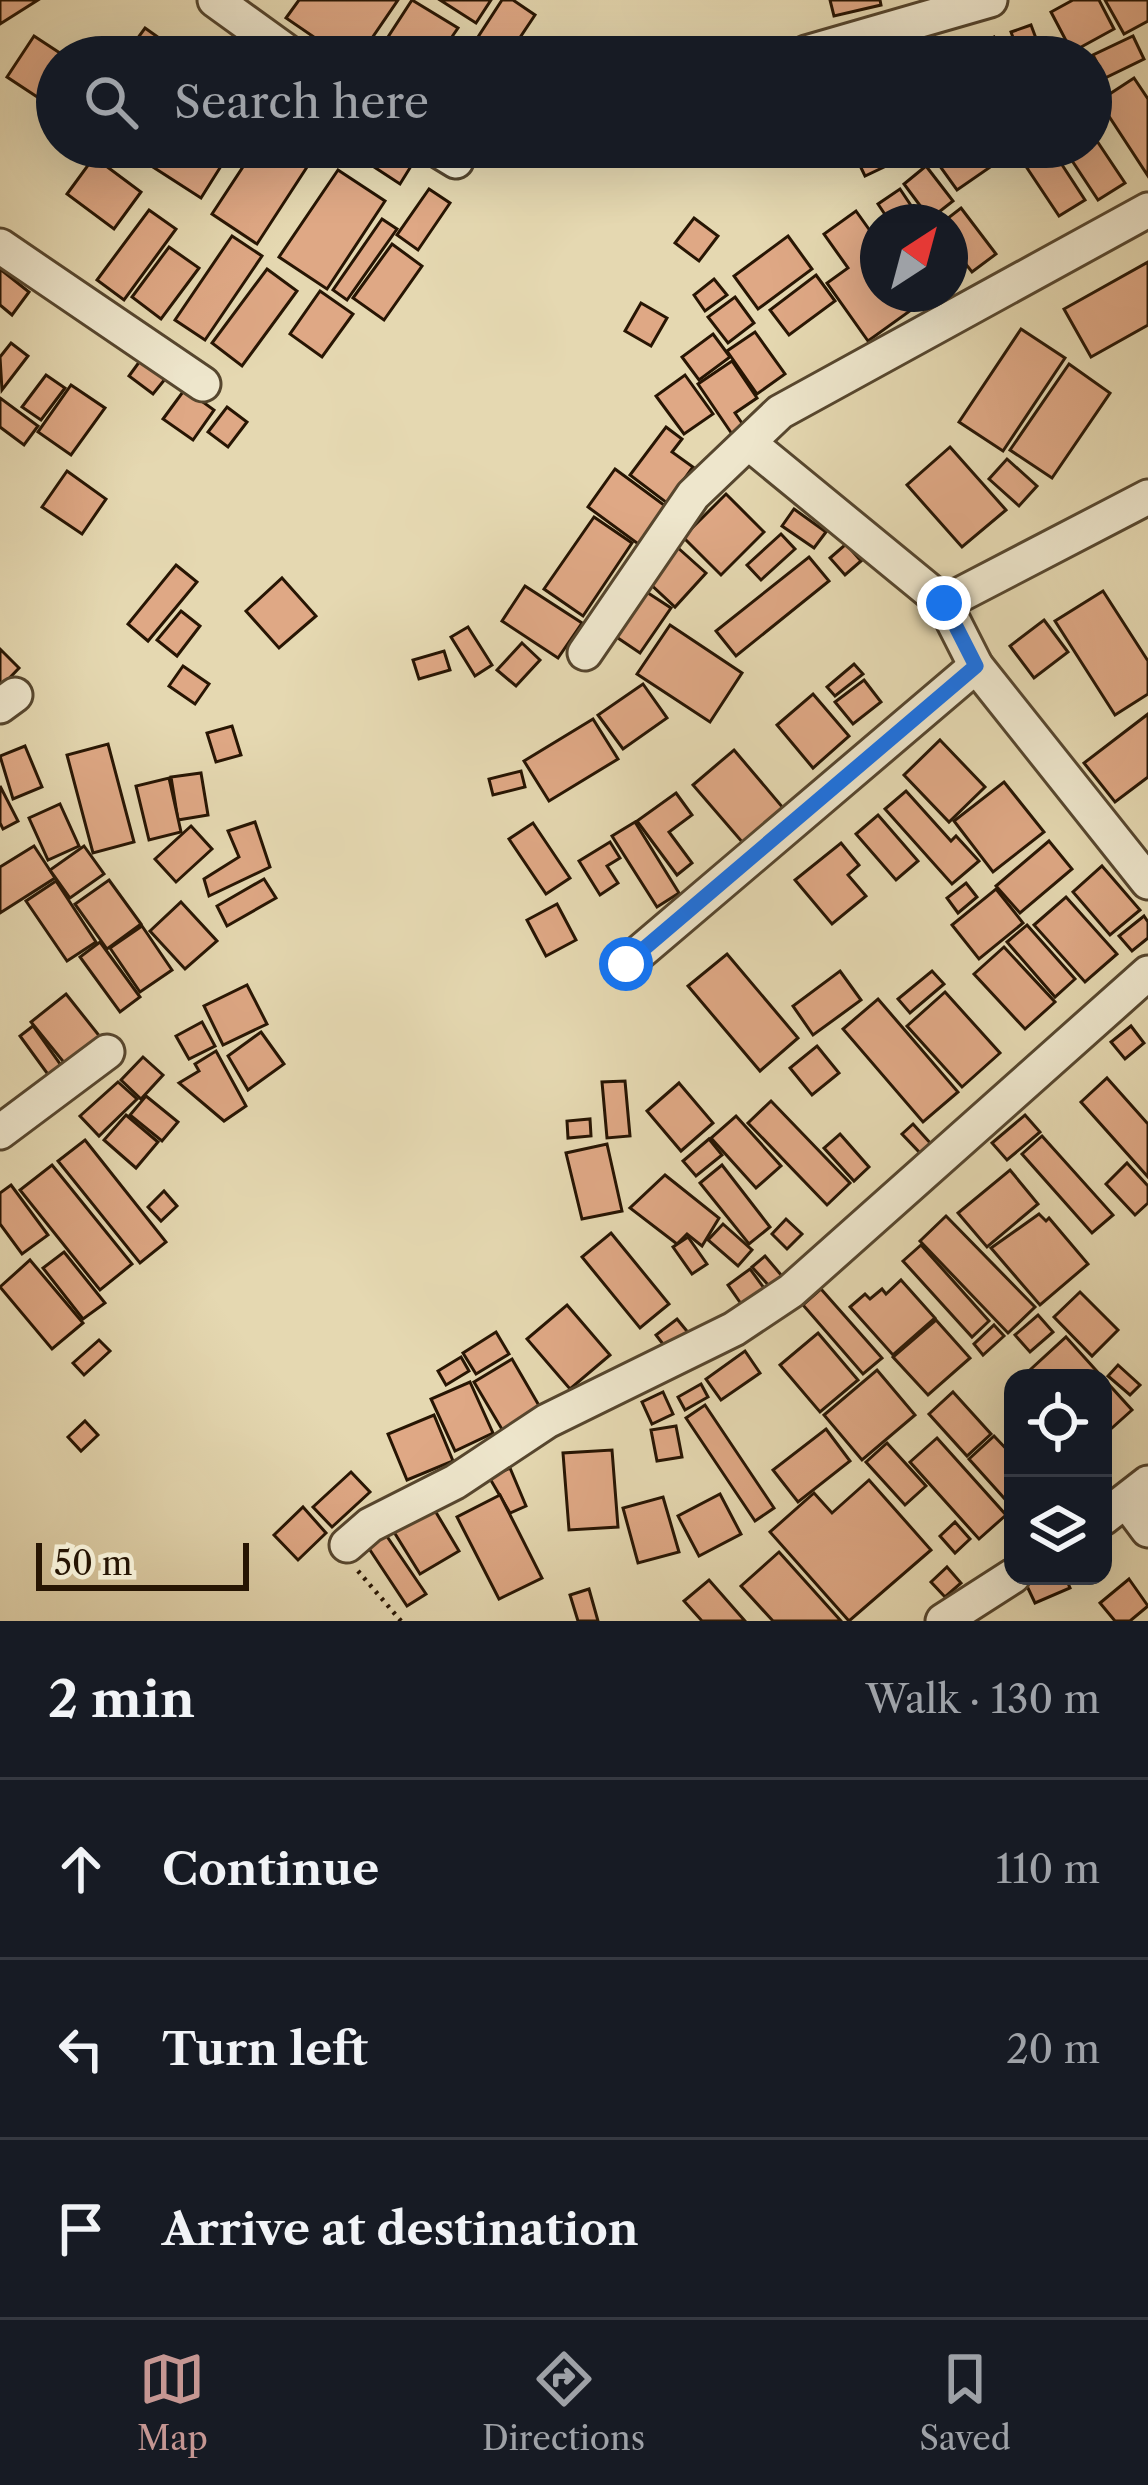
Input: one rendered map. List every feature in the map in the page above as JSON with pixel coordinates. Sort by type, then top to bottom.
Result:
[{"type":"street","points":[[215,0],[265,36]]},
{"type":"street","points":[[865,36],[991,0]]},
{"type":"street","points":[[585,653],[693,495],[780,412],[1148,210]]},
{"type":"street","points":[[0,246],[203,384]]},
{"type":"street","points":[[749,443],[944,603],[976,666],[1148,883]]},
{"type":"street","points":[[944,603],[1144,508]]},
{"type":"street","points":[[626,964],[976,666]]},
{"type":"street","points":[[347,1545],[370,1525],[455,1481],[547,1421],[734,1329],[791,1292],[1148,973]]},
{"type":"street","points":[[0,1132],[107,1052]]},
{"type":"street","points":[[1126,1501],[1148,1530]]},
{"type":"street","points":[[943,1621],[1004,1582]]},
{"type":"path","points":[[347,1545],[349,1561],[401,1621]]},
{"type":"building","points":[[0,0],[38,0],[0,24]]},
{"type":"building","points":[[299,0],[398,0],[373,36],[312,36],[286,18]]},
{"type":"building","points":[[412,0],[458,28],[452,36],[389,36]]},
{"type":"building","points":[[440,0],[491,0],[476,23]]},
{"type":"building","points":[[502,0],[513,0],[535,15],[521,36],[479,36]]},
{"type":"building","points":[[830,0],[880,0],[881,5],[834,16]]},
{"type":"building","points":[[1073,0],[1099,0],[1114,29],[1101,36],[1064,36],[1051,12]]},
{"type":"building","points":[[1105,0],[1148,0],[1148,21],[1124,34]]},
{"type":"building","points":[[1031,25],[1035,36],[1012,36],[1011,32]]},
{"type":"building","points":[[34,36],[36,37],[36,96],[7,77]]},
{"type":"building","points":[[1133,36],[1144,59],[1112,75],[1112,46]]},
{"type":"building","points":[[1134,78],[1148,99],[1148,176],[1112,121],[1112,92]]},
{"type":"building","points":[[1112,164],[1125,183],[1098,200],[1077,168],[1112,168]]},
{"type":"building","points":[[86,168],[109,168],[141,192],[114,229],[67,194]]},
{"type":"building","points":[[155,168],[220,168],[201,198]]},
{"type":"building","points":[[242,168],[306,168],[257,244],[212,214]]},
{"type":"building","points":[[376,168],[410,168],[400,184]]},
{"type":"building","points":[[928,168],[953,201],[919,204],[904,184]]},
{"type":"building","points":[[941,168],[989,168],[957,190]]},
{"type":"building","points":[[1027,168],[1064,168],[1085,200],[1059,216]]},
{"type":"building","points":[[338,170],[385,201],[327,289],[279,257]]},
{"type":"building","points":[[429,189],[450,203],[418,250],[397,235]]},
{"type":"building","points":[[900,189],[910,204],[878,204]]},
{"type":"building","points":[[149,210],[176,229],[124,300],[97,280]]},
{"type":"building","points":[[856,211],[860,217],[860,312],[908,312],[868,341],[827,283],[848,268],[824,234]]},
{"type":"building","points":[[968,217],[996,254],[972,272],[968,267]]},
{"type":"building","points":[[694,218],[718,236],[699,261],[675,243]]},
{"type":"building","points":[[382,219],[397,229],[347,300],[333,290]]},
{"type":"building","points":[[232,236],[262,256],[205,340],[175,320]]},
{"type":"building","points":[[788,236],[812,269],[758,309],[734,276]]},
{"type":"building","points":[[392,244],[422,266],[384,320],[353,298]]},
{"type":"building","points":[[169,247],[199,268],[161,319],[132,297]]},
{"type":"building","points":[[1148,262],[1148,325],[1091,357],[1064,309]]},
{"type":"building","points":[[0,269],[29,292],[12,315],[0,305]]},
{"type":"building","points":[[267,269],[297,291],[242,366],[212,343]]},
{"type":"building","points":[[816,275],[835,301],[789,335],[770,310]]},
{"type":"building","points":[[714,279],[727,295],[705,311],[694,295]]},
{"type":"building","points":[[320,291],[353,314],[322,357],[290,334]]},
{"type":"building","points":[[735,297],[754,323],[728,343],[708,317]]},
{"type":"building","points":[[641,303],[667,318],[651,346],[625,331]]},
{"type":"building","points":[[1021,329],[1065,358],[1003,451],[959,422]]},
{"type":"building","points":[[755,332],[785,374],[757,394],[727,351]]},
{"type":"building","points":[[713,334],[730,357],[699,380],[682,357]]},
{"type":"building","points":[[11,343],[28,356],[2,390],[0,357]]},
{"type":"building","points":[[145,354],[170,373],[153,394],[129,376]]},
{"type":"building","points":[[732,361],[757,398],[735,413],[744,426],[732,434],[698,384]]},
{"type":"building","points":[[1069,364],[1110,393],[1052,478],[1010,450]]},
{"type":"building","points":[[46,375],[65,388],[41,420],[22,407]]},
{"type":"building","points":[[685,375],[713,414],[684,434],[656,396]]},
{"type":"building","points":[[71,385],[105,408],[71,455],[38,432]]},
{"type":"building","points":[[185,389],[214,410],[193,440],[163,419]]},
{"type":"building","points":[[0,398],[38,426],[24,445],[0,427]]},
{"type":"building","points":[[227,407],[247,422],[228,447],[208,432]]},
{"type":"building","points":[[666,427],[682,439],[672,452],[693,467],[667,503],[630,475]]},
{"type":"building","points":[[950,447],[1006,510],[962,547],[907,485]]},
{"type":"building","points":[[1007,459],[1037,486],[1019,506],[989,479]]},
{"type":"building","points":[[615,469],[668,508],[641,546],[588,507]]},
{"type":"building","points":[[67,471],[106,499],[82,534],[42,507]]},
{"type":"building","points":[[726,494],[764,532],[721,575],[683,537]]},
{"type":"building","points":[[794,509],[826,532],[814,548],[782,526]]},
{"type":"building","points":[[594,517],[632,543],[583,616],[544,589]]},
{"type":"building","points":[[781,534],[795,549],[761,580],[747,565]]},
{"type":"building","points":[[846,544],[861,561],[845,575],[830,558]]},
{"type":"building","points":[[677,547],[706,573],[675,607],[647,581]]},
{"type":"building","points":[[809,557],[829,581],[736,656],[716,631]]},
{"type":"building","points":[[176,565],[197,582],[148,641],[128,624]]},
{"type":"building","points":[[282,578],[316,616],[279,648],[246,611]]},
{"type":"building","points":[[525,586],[582,623],[558,658],[502,621]]},
{"type":"building","points":[[642,589],[671,608],[640,653],[612,634]]},
{"type":"building","points":[[1103,591],[1148,661],[1148,694],[1115,715],[1055,621]]},
{"type":"building","points":[[181,611],[200,626],[177,656],[157,640]]},
{"type":"building","points":[[1044,620],[1068,652],[1034,678],[1010,646]]},
{"type":"building","points":[[670,625],[742,673],[710,722],[637,674]]},
{"type":"building","points":[[468,627],[492,665],[475,676],[451,637]]},
{"type":"building","points":[[522,643],[540,660],[516,686],[497,670]]},
{"type":"building","points":[[0,649],[19,668],[0,688]]},
{"type":"building","points":[[444,651],[450,670],[419,679],[413,660]]},
{"type":"building","points":[[854,664],[863,674],[835,696],[827,687]]},
{"type":"building","points":[[183,666],[209,684],[195,704],[169,686]]},
{"type":"building","points":[[864,680],[881,702],[853,724],[835,702]]},
{"type":"building","points":[[643,684],[667,718],[623,749],[598,715]]},
{"type":"building","points":[[813,694],[849,736],[813,768],[777,725]]},
{"type":"building","points":[[1148,714],[1148,777],[1115,802],[1084,763]]},
{"type":"building","points":[[593,719],[618,759],[549,801],[524,761]]},
{"type":"building","points":[[232,726],[241,755],[216,762],[207,733]]},
{"type":"building","points":[[940,740],[985,787],[949,822],[904,775]]},
{"type":"building","points":[[108,744],[134,842],[93,853],[67,755]]},
{"type":"building","points":[[25,746],[42,787],[13,799],[0,756]]},
{"type":"building","points":[[734,750],[784,809],[743,843],[693,785]]},
{"type":"building","points":[[521,771],[525,787],[493,795],[489,779]]},
{"type":"building","points":[[201,773],[208,815],[178,820],[171,777]]},
{"type":"building","points":[[169,778],[181,832],[149,840],[136,786]]},
{"type":"building","points":[[1004,782],[1044,832],[993,872],[954,821]]},
{"type":"building","points":[[0,786],[18,821],[3,829],[0,823]]},
{"type":"building","points":[[906,791],[951,841],[956,836],[979,861],[952,884],[885,809]]},
{"type":"building","points":[[676,793],[692,815],[669,832],[692,863],[677,875],[637,821]]},
{"type":"building","points":[[60,804],[79,846],[48,860],[29,818]]},
{"type":"building","points":[[878,815],[918,861],[896,880],[856,834]]},
{"type":"building","points":[[255,822],[270,867],[209,896],[204,879],[239,857],[228,831]]},
{"type":"building","points":[[635,822],[679,893],[657,907],[612,836]]},
{"type":"building","points":[[533,823],[570,878],[546,894],[509,839]]},
{"type":"building","points":[[191,826],[212,849],[176,882],[155,859]]},
{"type":"building","points":[[1049,841],[1072,869],[1020,913],[996,886]]},
{"type":"building","points":[[610,842],[620,858],[607,866],[618,883],[600,895],[579,861]]},
{"type":"building","points":[[841,843],[859,865],[848,875],[866,896],[832,924],[795,880]]},
{"type":"building","points":[[34,846],[55,878],[0,913],[0,867]]},
{"type":"building","points":[[84,846],[104,874],[70,898],[50,870]]},
{"type":"building","points":[[1102,866],[1140,910],[1110,935],[1073,892]]},
{"type":"building","points":[[264,879],[276,898],[227,926],[217,906]]},
{"type":"building","points":[[109,880],[141,924],[107,949],[75,904]]},
{"type":"building","points":[[56,881],[96,942],[67,961],[26,901]]},
{"type":"building","points":[[966,883],[977,897],[958,913],[947,898]]},
{"type":"building","points":[[996,889],[1023,923],[979,959],[952,925]]},
{"type":"building","points":[[1066,897],[1117,954],[1085,982],[1034,925]]},
{"type":"building","points":[[181,902],[217,941],[185,969],[150,931]]},
{"type":"building","points":[[557,904],[576,940],[546,956],[527,920]]},
{"type":"building","points":[[1144,916],[1148,938],[1132,951],[1119,936]]},
{"type":"building","points":[[1027,925],[1075,979],[1055,997],[1007,942]]},
{"type":"building","points":[[142,926],[172,970],[140,992],[110,948]]},
{"type":"building","points":[[100,942],[140,997],[120,1012],[80,957]]},
{"type":"building","points":[[1004,947],[1055,1002],[1025,1029],[974,974]]},
{"type":"building","points":[[727,954],[798,1038],[760,1071],[688,986]]},
{"type":"building","points":[[840,971],[861,1000],[813,1035],[793,1006]]},
{"type":"building","points":[[932,971],[944,984],[910,1013],[898,999]]},
{"type":"building","points":[[247,985],[267,1024],[223,1045],[204,1006]]},
{"type":"building","points":[[945,992],[1000,1053],[962,1087],[907,1026]]},
{"type":"building","points":[[66,994],[101,1038],[66,1065],[31,1022]]},
{"type":"building","points":[[878,999],[958,1092],[923,1122],[843,1029]]},
{"type":"building","points":[[202,1022],[215,1046],[189,1059],[176,1036]]},
{"type":"building","points":[[33,1026],[65,1071],[52,1080],[20,1036]]},
{"type":"building","points":[[1131,1026],[1144,1043],[1125,1059],[1111,1042]]},
{"type":"building","points":[[261,1032],[284,1064],[248,1090],[228,1056]]},
{"type":"building","points":[[817,1046],[839,1073],[812,1095],[790,1068]]},
{"type":"building","points":[[216,1051],[246,1106],[224,1121],[179,1083],[199,1071],[195,1064]]},
{"type":"building","points":[[143,1057],[163,1075],[141,1099],[121,1080]]},
{"type":"building","points":[[1107,1078],[1148,1124],[1148,1177],[1081,1102]]},
{"type":"building","points":[[625,1081],[630,1136],[607,1138],[602,1082]]},
{"type":"building","points":[[118,1082],[137,1099],[99,1136],[80,1116]]},
{"type":"building","points":[[679,1083],[713,1123],[681,1151],[647,1111]]},
{"type":"building","points":[[146,1096],[178,1122],[162,1141],[130,1115]]},
{"type":"building","points":[[771,1101],[850,1183],[827,1205],[748,1123]]},
{"type":"building","points":[[126,1115],[158,1142],[136,1168],[104,1140]]},
{"type":"building","points":[[1025,1115],[1040,1132],[1007,1160],[992,1143]]},
{"type":"building","points":[[736,1116],[781,1166],[756,1188],[711,1138]]},
{"type":"building","points":[[590,1119],[591,1136],[568,1138],[567,1121]]},
{"type":"building","points":[[913,1124],[932,1145],[922,1155],[902,1134]]},
{"type":"building","points":[[840,1134],[869,1167],[854,1181],[824,1148]]},
{"type":"building","points":[[1042,1136],[1113,1215],[1092,1233],[1022,1154]]},
{"type":"building","points":[[709,1139],[722,1155],[696,1176],[683,1161]]},
{"type":"building","points":[[85,1140],[166,1242],[140,1263],[58,1161]]},
{"type":"building","points":[[607,1144],[622,1211],[582,1219],[566,1153]]},
{"type":"building","points":[[1127,1163],[1148,1186],[1148,1203],[1135,1215],[1106,1184]]},
{"type":"building","points":[[52,1165],[132,1264],[100,1290],[20,1190]]},
{"type":"building","points":[[722,1165],[770,1227],[749,1244],[700,1183]]},
{"type":"building","points":[[1010,1170],[1038,1204],[987,1247],[958,1213]]},
{"type":"building","points":[[665,1175],[719,1218],[702,1246],[687,1234],[677,1244],[630,1208]]},
{"type":"building","points":[[11,1185],[48,1235],[22,1254],[0,1224],[0,1193]]},
{"type":"building","points":[[164,1191],[177,1206],[161,1221],[148,1207]]},
{"type":"building","points":[[1039,1214],[1046,1221],[1049,1218],[1088,1264],[1040,1305],[991,1248]]},
{"type":"building","points":[[946,1216],[1035,1307],[1008,1333],[920,1241]]},
{"type":"building","points":[[786,1219],[802,1234],[787,1249],[772,1234]]},
{"type":"building","points":[[723,1224],[752,1250],[738,1266],[708,1240]]},
{"type":"building","points":[[611,1233],[669,1304],[640,1328],[582,1257]]},
{"type":"building","points":[[688,1237],[707,1264],[692,1274],[673,1247]]},
{"type":"building","points":[[921,1245],[989,1321],[972,1337],[903,1261]]},
{"type":"building","points":[[64,1252],[105,1303],[83,1319],[43,1268]]},
{"type":"building","points":[[765,1256],[782,1276],[770,1287],[752,1267]]},
{"type":"building","points":[[30,1260],[83,1323],[52,1349],[0,1287]]},
{"type":"building","points":[[750,1269],[767,1292],[744,1308],[728,1285]]},
{"type":"building","points":[[901,1280],[935,1318],[893,1355],[850,1307],[865,1294],[870,1299],[882,1289],[886,1294]]},
{"type":"building","points":[[821,1289],[882,1358],[863,1374],[803,1305]]},
{"type":"building","points":[[1080,1292],[1118,1330],[1092,1356],[1054,1317]]},
{"type":"building","points":[[567,1305],[610,1355],[570,1389],[527,1339]]},
{"type":"building","points":[[1038,1315],[1053,1332],[1030,1352],[1015,1335]]},
{"type":"building","points":[[677,1319],[691,1336],[670,1353],[656,1335]]},
{"type":"building","points":[[936,1320],[970,1358],[928,1395],[893,1357]]},
{"type":"building","points":[[994,1325],[1004,1336],[983,1355],[974,1344]]},
{"type":"building","points":[[496,1332],[509,1354],[476,1374],[463,1353]]},
{"type":"building","points":[[818,1333],[858,1380],[820,1412],[780,1365]]},
{"type":"building","points":[[1066,1337],[1095,1369],[1031,1369]]},
{"type":"building","points":[[99,1340],[110,1351],[84,1375],[73,1363]]},
{"type":"building","points":[[745,1351],[760,1373],[721,1400],[706,1379]]},
{"type":"building","points":[[461,1357],[469,1371],[446,1385],[438,1371]]},
{"type":"building","points":[[512,1359],[541,1409],[503,1431],[474,1382]]},
{"type":"building","points":[[1118,1365],[1140,1385],[1130,1395],[1112,1379]]},
{"type":"building","points":[[877,1370],[915,1415],[862,1460],[824,1415]]},
{"type":"building","points":[[470,1382],[493,1433],[455,1451],[431,1399]]},
{"type":"building","points":[[701,1384],[708,1397],[685,1410],[678,1397]]},
{"type":"building","points":[[1112,1388],[1132,1410],[1112,1428]]},
{"type":"building","points":[[663,1392],[673,1414],[652,1424],[642,1402]]},
{"type":"building","points":[[953,1392],[991,1434],[967,1456],[929,1414]]},
{"type":"building","points":[[705,1405],[774,1508],[755,1521],[686,1418]]},
{"type":"building","points":[[434,1415],[453,1461],[407,1480],[388,1434]]},
{"type":"building","points":[[85,1421],[98,1435],[81,1451],[68,1437]]},
{"type":"building","points":[[676,1426],[682,1457],[657,1461],[651,1430]]},
{"type":"building","points":[[826,1429],[850,1461],[798,1502],[773,1470]]},
{"type":"building","points":[[994,1436],[1004,1447],[1004,1498],[969,1459]]},
{"type":"building","points":[[937,1438],[1004,1517],[979,1539],[910,1462]]},
{"type":"building","points":[[887,1443],[926,1486],[905,1505],[866,1462]]},
{"type":"building","points":[[612,1450],[618,1527],[569,1530],[563,1453]]},
{"type":"building","points":[[510,1468],[526,1506],[510,1513],[489,1477]]},
{"type":"building","points":[[351,1472],[370,1492],[332,1527],[313,1507]]},
{"type":"building","points":[[869,1480],[931,1550],[849,1621],[770,1532],[814,1493],[832,1513]]},
{"type":"building","points":[[720,1494],[741,1534],[699,1556],[678,1516]]},
{"type":"building","points":[[500,1495],[542,1578],[499,1599],[457,1517]]},
{"type":"building","points":[[663,1497],[679,1552],[638,1563],[623,1508]]},
{"type":"building","points":[[303,1507],[326,1533],[298,1560],[274,1535]]},
{"type":"building","points":[[434,1509],[459,1551],[420,1574],[394,1532]]},
{"type":"building","points":[[955,1522],[970,1539],[955,1553],[940,1536]]},
{"type":"building","points":[[386,1535],[426,1594],[407,1606],[368,1547]]},
{"type":"building","points":[[779,1552],[841,1621],[773,1621],[741,1586]]},
{"type":"building","points":[[947,1567],[961,1583],[945,1597],[931,1582]]},
{"type":"building","points":[[1129,1579],[1148,1606],[1130,1621],[1115,1621],[1100,1603]]},
{"type":"building","points":[[709,1580],[745,1621],[702,1621],[684,1601]]},
{"type":"building","points":[[1026,1585],[1069,1585],[1070,1588],[1035,1603]]},
{"type":"building","points":[[589,1589],[598,1621],[578,1621],[570,1595]]},
{"type":"route","points":[[626,964],[976,666],[944,603]]}]
